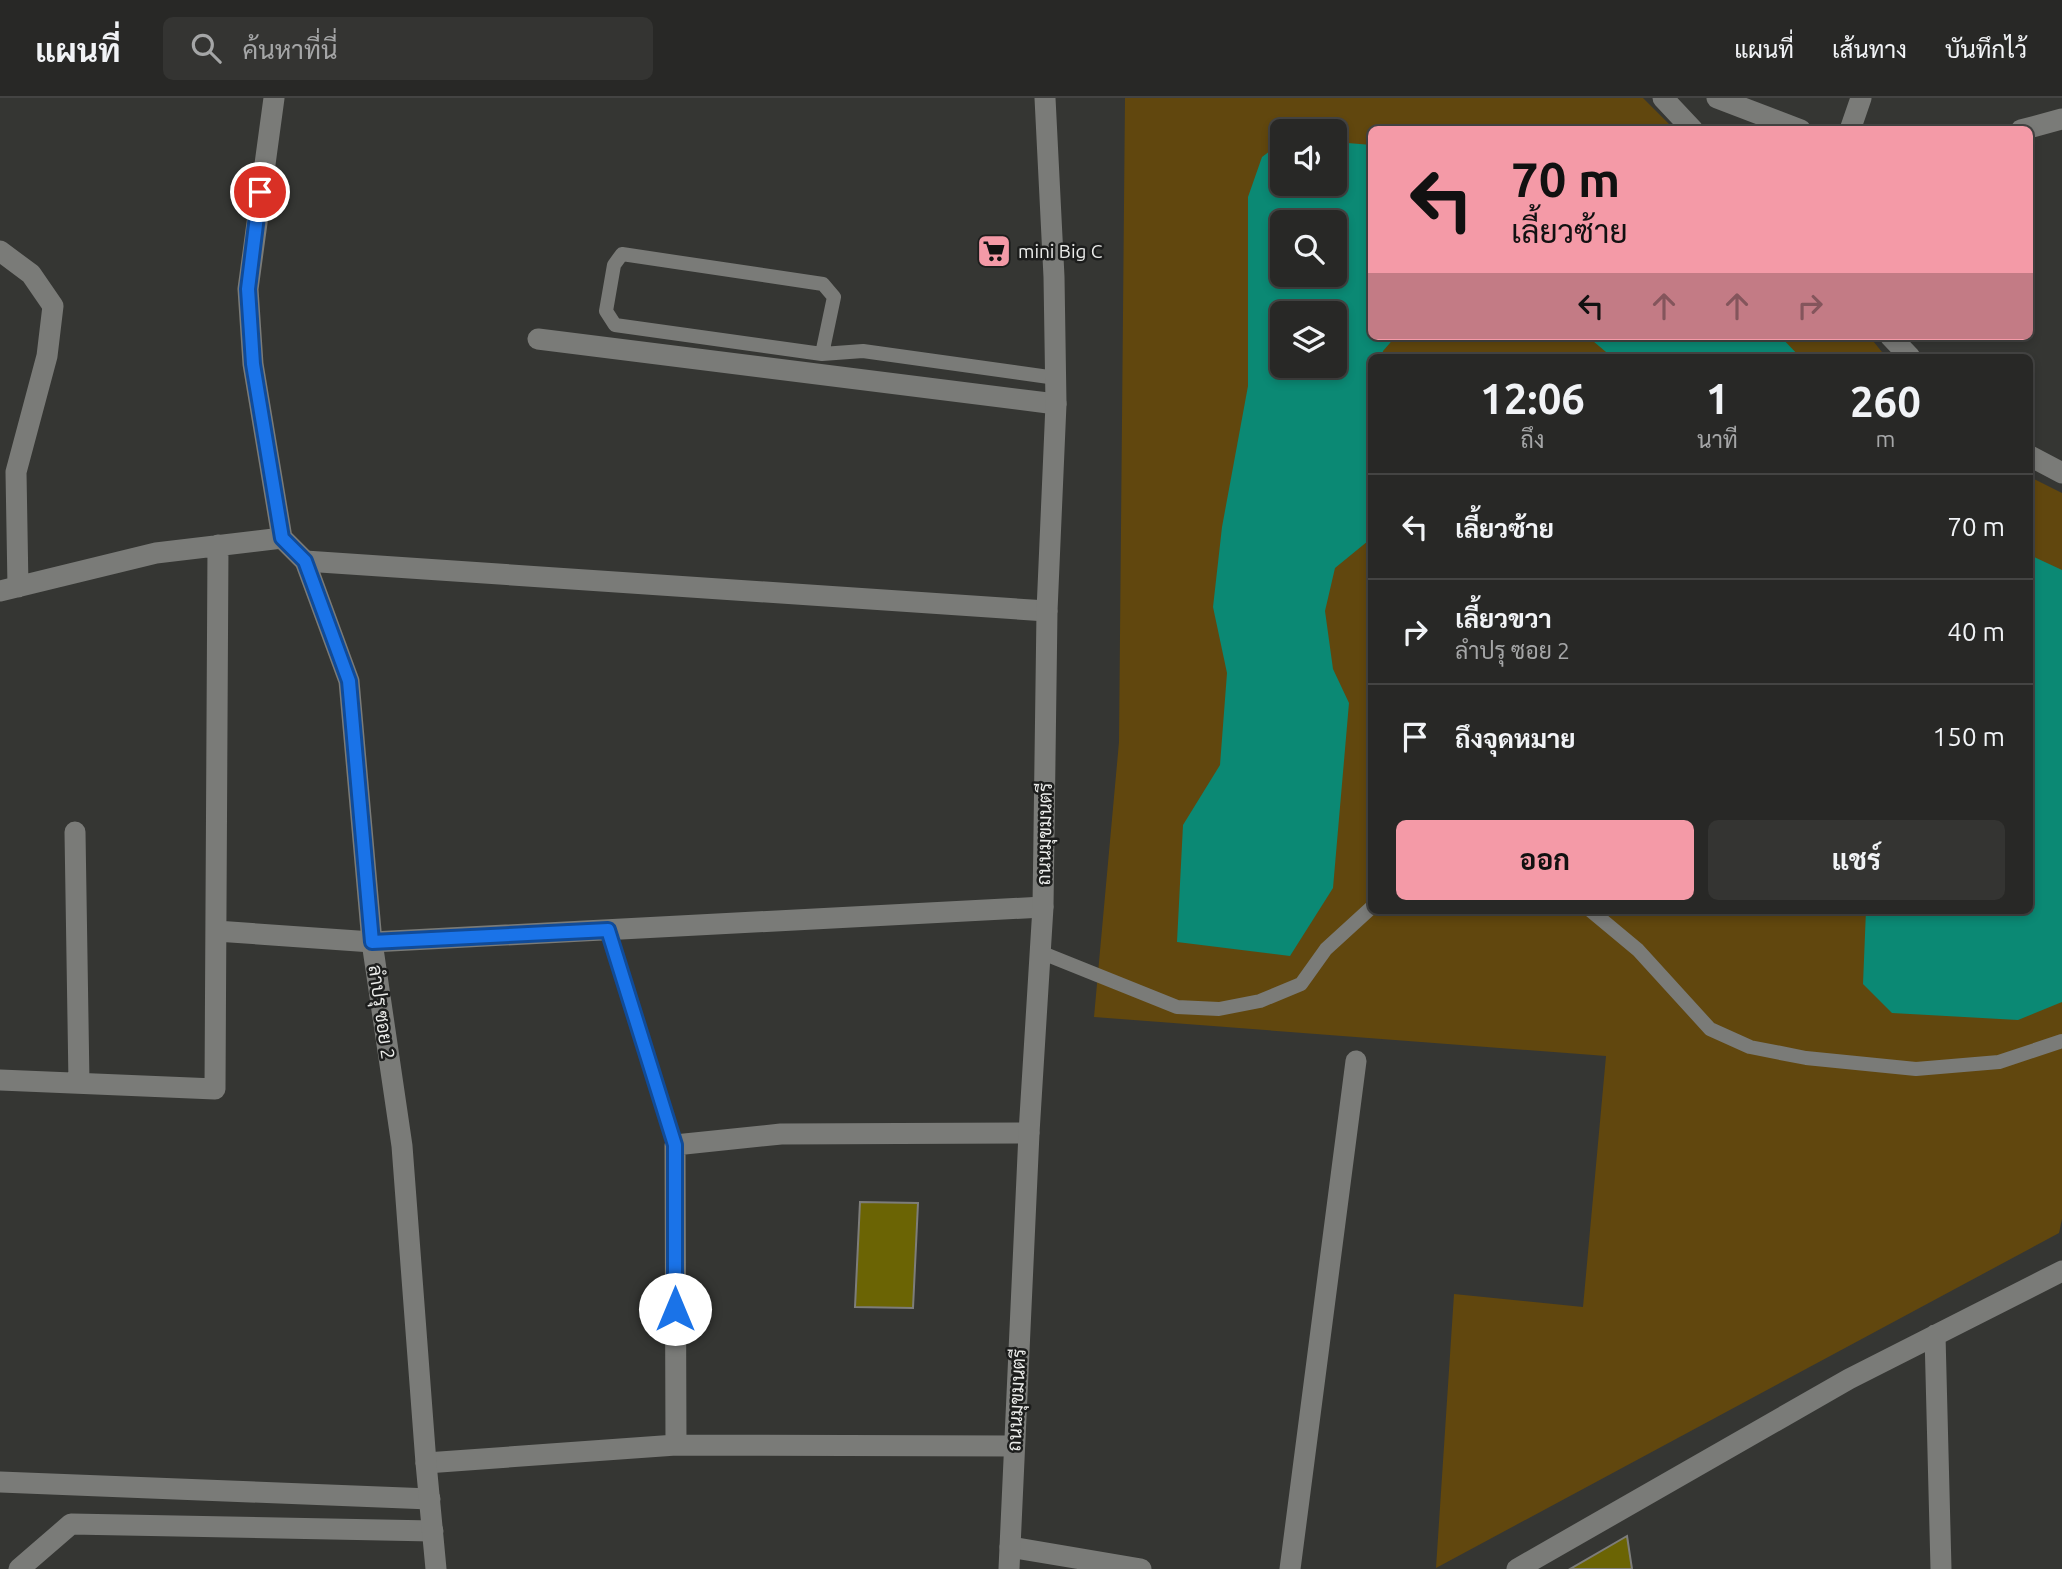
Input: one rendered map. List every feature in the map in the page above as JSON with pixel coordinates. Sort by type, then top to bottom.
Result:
[{"type":"street","points":[[0,251],[31,274],[53,306],[47,356],[16,472],[9,589],[156,553],[282,538],[253,364],[248,289],[274,98]]},
{"type":"street","name":"ถนนมุขมนตรี","points":[[1009,1569],[1029,1133],[1043,907],[1047,611],[1056,404],[1055,277],[1045,98]]},
{"type":"street","points":[[1663,98],[1689,126]]},
{"type":"street","points":[[1717,98],[1790,126]]},
{"type":"street","points":[[1851,126],[1861,98]]},
{"type":"street","points":[[2033,127],[2062,120]]},
{"type":"street","points":[[538,339],[1056,404]]},
{"type":"street","points":[[1894,340],[1907,354]]},
{"type":"street","points":[[2033,458],[2062,473]]},
{"type":"street","name":"ลำปรุ ซอย 2","points":[[282,538],[305,561],[349,681],[372,942],[402,1146],[436,1569]]},
{"type":"street","points":[[0,1080],[215,1089],[218,545]]},
{"type":"street","points":[[305,561],[1047,611]]},
{"type":"street","points":[[75,832],[79,1083]]},
{"type":"street","points":[[216,931],[372,942],[1043,907]]},
{"type":"street","points":[[1290,1569],[1356,1061]]},
{"type":"street","points":[[676,1445],[675,1145],[781,1134],[1029,1133]]},
{"type":"street","points":[[1517,1569],[1849,1378],[2062,1271]]},
{"type":"street","points":[[1935,1335],[1941,1569]]},
{"type":"street","points":[[426,1463],[676,1445],[1014,1446]]},
{"type":"street","points":[[0,1482],[429,1499]]},
{"type":"street","points":[[19,1569],[71,1524],[433,1531]]},
{"type":"street","points":[[1010,1547],[1141,1569]]},
{"type":"lane","points":[[822,354],[834,298],[823,284],[622,254],[614,265],[606,311],[615,325],[822,354],[863,352],[1056,378]]},
{"type":"lane","points":[[1040,952],[1177,1007],[1219,1009],[1260,1001],[1301,984],[1326,949],[1368,911]]},
{"type":"lane","points":[[1595,914],[1638,950],[1710,1029],[1750,1046],[1806,1058],[1916,1069],[1999,1062],[2062,1041]]},
{"type":"lane","points":[[608,930],[675,1145]]},
{"type":"shaded area","points":[[1125,98],[1643,98],[1671,126],[1368,126],[1368,340],[1872,340],[1884,354],[1368,354],[1368,914],[2033,914],[2033,478],[2062,493],[2062,1219],[2059,1233],[1436,1568],[1454,1294],[1583,1307],[1606,1056],[1094,1017],[1119,742]]},
{"type":"shaded area","points":[[1347,143],[1368,145],[1368,340],[1393,340],[1382,354],[1368,354],[1368,541],[1335,568],[1325,611],[1333,669],[1349,703],[1333,888],[1290,956],[1177,942],[1183,825],[1220,765],[1227,673],[1213,607],[1222,527],[1248,386],[1248,197],[1262,157],[1270,151],[1270,196],[1347,196]]},
{"type":"shaded area","points":[[1592,340],[1784,340],[1797,354],[1608,354]]},
{"type":"shaded area","points":[[2033,556],[2062,570],[2062,1002],[2018,1020],[1892,1013],[1863,984],[1866,914],[2033,914]]},
{"type":"building","points":[[860,1202],[918,1203],[913,1308],[855,1307]]},
{"type":"building","points":[[1627,1536],[1632,1569],[1570,1569]]},
{"type":"place","name":"mini Big C","points":[[994,251]]},
{"type":"route","points":[[260,192],[248,289],[253,364],[282,538],[305,561],[349,681],[372,942],[608,930],[675,1145],[675,1309]]}]
